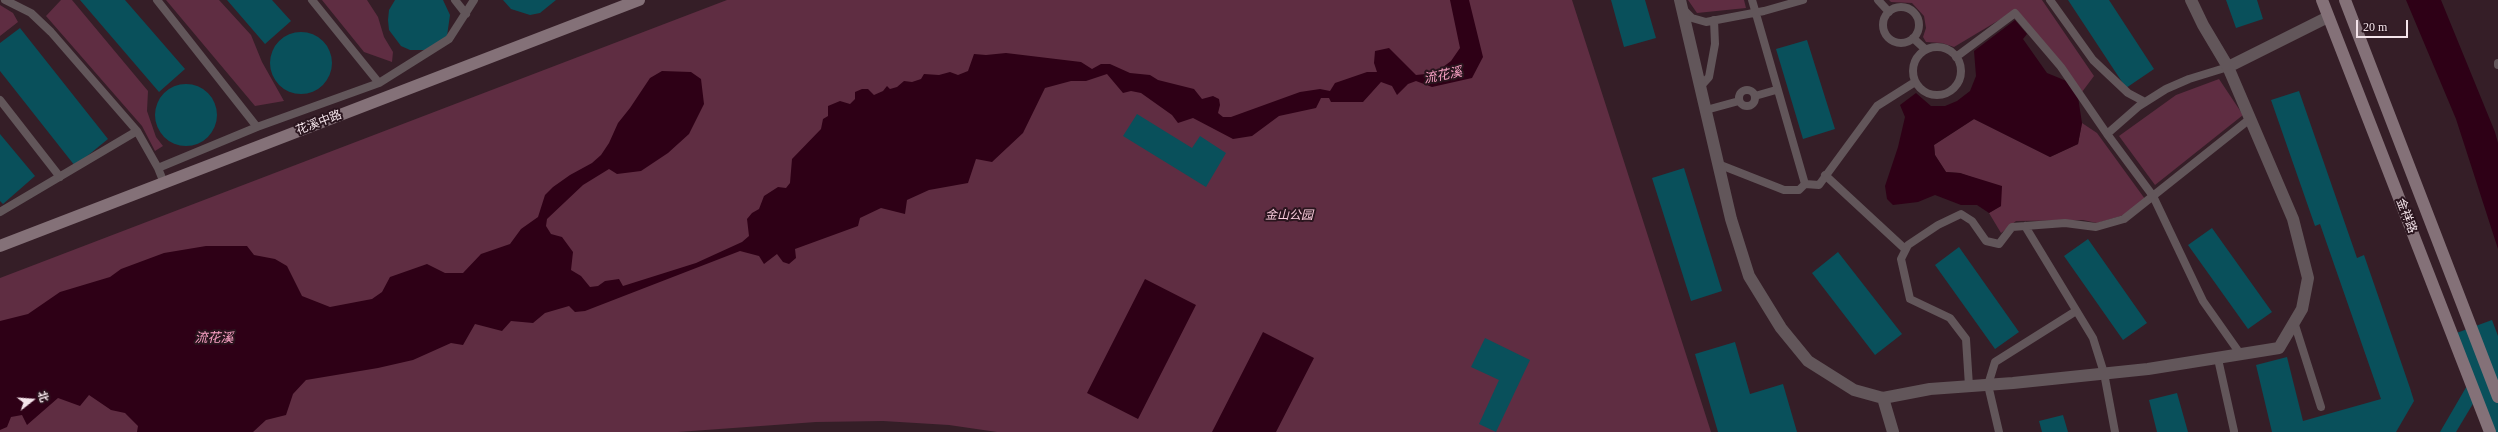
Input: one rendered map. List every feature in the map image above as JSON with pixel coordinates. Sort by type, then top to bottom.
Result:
[{"type":"main road","name":"金祥路","points":[[2322,0],[2490,432]]},
{"type":"main road","name":"金祥路","points":[[2345,0],[2498,397]]},
{"type":"main road","name":"花溪中路","points":[[0,246],[635,1]]},
{"type":"street","points":[[1681,4],[1731,219],[1749,276],[1781,328],[1808,361],[1854,390],[1883,398],[1930,389],[1988,385],[2104,373],[2218,359],[2279,348],[2302,309],[2308,278],[2293,218],[2228,67],[2203,25],[2192,0]]},
{"type":"street","points":[[2228,67],[2328,17]]},
{"type":"street","points":[[1883,398],[1893,432]]},
{"type":"lane","points":[[5,0],[31,13],[51,32],[137,131],[158,168],[164,183]]},
{"type":"lane","points":[[157,0],[257,127]]},
{"type":"lane","points":[[312,0],[379,83]]},
{"type":"lane","points":[[455,0],[466,14]]},
{"type":"lane","points":[[158,168],[257,127],[379,83],[449,39],[474,0]]},
{"type":"lane","points":[[1752,0],[1754,13],[1776,90],[1805,184]]},
{"type":"lane","points":[[1681,4],[1692,18],[1706,22],[1754,13],[1804,0]]},
{"type":"lane","points":[[1878,0],[1888,12]]},
{"type":"lane","points":[[2050,0],[2093,60],[2128,93],[2145,102]]},
{"type":"lane","points":[[1904,7],[1914,13],[1917,17],[1918,28],[1913,38],[1903,43],[1888,37],[1883,27],[1888,12],[1893,8],[1904,7]]},
{"type":"lane","points":[[1956,57],[2015,13],[2061,67],[2107,134],[2153,196],[2203,301],[2241,355]]},
{"type":"lane","points":[[1700,86],[1709,77],[1715,44],[1714,20]]},
{"type":"lane","points":[[1913,38],[1925,50]]},
{"type":"lane","points":[[1940,47],[1956,57],[1961,75],[1954,88],[1948,93],[1933,95],[1926,92],[1915,82],[1913,67],[1919,54],[1925,50],[1940,47]]},
{"type":"lane","points":[[2107,134],[2145,102],[2166,89],[2189,79],[2228,67]]},
{"type":"lane","points":[[1718,164],[1784,190],[1799,190],[1805,184],[1819,185],[1877,106],[1915,82]]},
{"type":"lane","points":[[1745,90],[1752,91],[1755,96],[1755,101],[1749,106],[1743,106],[1739,101],[1739,95],[1745,90]]},
{"type":"lane","points":[[1755,96],[1776,90]]},
{"type":"lane","points":[[0,100],[60,178]]},
{"type":"lane","points":[[1706,110],[1739,101]]},
{"type":"lane","points":[[1969,386],[1966,339],[1950,318],[1910,299],[1901,259],[1908,244],[1938,225],[1961,214],[1972,221],[1986,241],[1999,244],[2012,227],[2065,223],[2096,226],[2124,219],[2251,118]]},
{"type":"lane","points":[[0,212],[60,178],[137,131]]},
{"type":"lane","points":[[1825,175],[1906,249]]},
{"type":"lane","points":[[2025,226],[2093,338],[2104,373],[2115,432]]},
{"type":"lane","points":[[2000,432],[1988,385],[1995,362],[2076,311]]},
{"type":"lane","points":[[2294,322],[2321,407]]},
{"type":"lane","points":[[2218,359],[2234,431]]},
{"type":"green space","points":[[61,0],[72,0],[148,91],[147,111],[156,137],[163,146],[155,151],[142,126],[46,16]]},
{"type":"green space","points":[[166,0],[219,0],[251,35],[262,62],[284,101],[255,106]]},
{"type":"green space","points":[[322,0],[367,0],[378,17],[384,37],[393,52],[392,62],[364,52]]},
{"type":"green space","name":"金山公园","points":[[727,0],[1572,0],[1711,432],[997,432],[949,425],[883,421],[816,422],[678,432],[0,432],[0,278]]},
{"type":"green space","points":[[1688,0],[1744,0],[1746,8],[1697,13]]},
{"type":"green space","points":[[1889,0],[2042,0],[2094,76],[2082,92],[2016,10],[1954,47],[1942,43],[1926,42],[1923,37],[1926,28],[1924,16],[1912,3],[1891,2]]},
{"type":"green space","points":[[0,5],[13,13],[18,22],[0,36]]},
{"type":"green space","points":[[2219,79],[2243,115],[2155,185],[2119,136],[2176,95]]},
{"type":"green space","points":[[1974,119],[2050,157],[2078,144],[2082,123],[2097,133],[2145,199],[2124,215],[2097,223],[2083,220],[2016,221],[2001,233],[1989,213],[2001,206],[1979,180],[1960,173],[1946,172],[1935,155],[1934,145]]},
{"type":"water","name":"流花溪","points":[[1450,0],[1469,0],[1483,57],[1472,78],[1432,87],[1416,81],[1408,84],[1397,95],[1392,86],[1381,82],[1363,102],[1331,102],[1329,98],[1321,98],[1316,108],[1279,116],[1252,136],[1233,139],[1193,118],[1178,123],[1172,115],[1141,93],[1131,91],[1123,93],[1107,74],[1086,81],[1071,81],[1045,88],[1023,133],[992,162],[976,159],[968,183],[929,190],[907,200],[905,214],[881,208],[860,218],[858,226],[795,249],[796,258],[789,264],[783,262],[777,254],[764,264],[759,256],[740,251],[585,311],[575,312],[569,306],[545,313],[533,323],[511,321],[502,331],[475,324],[463,345],[451,343],[413,360],[378,368],[306,380],[293,394],[286,415],[266,420],[253,432],[137,432],[138,426],[125,413],[111,410],[89,395],[80,406],[58,398],[27,425],[22,415],[11,417],[7,427],[0,430],[0,321],[28,314],[60,292],[110,277],[121,269],[164,253],[206,246],[247,246],[254,255],[275,259],[287,266],[302,296],[330,307],[372,299],[382,292],[390,277],[427,264],[445,273],[463,273],[481,254],[510,244],[521,229],[538,217],[545,195],[553,187],[570,175],[592,163],[601,155],[609,143],[618,123],[650,78],[662,71],[691,72],[701,79],[704,104],[689,134],[668,153],[641,171],[617,174],[609,169],[583,185],[547,219],[546,226],[551,234],[562,237],[573,252],[571,270],[581,276],[590,287],[598,286],[605,281],[619,279],[623,286],[696,263],[742,242],[749,236],[747,219],[752,213],[759,209],[764,196],[778,187],[786,188],[790,183],[792,159],[821,129],[823,119],[828,116],[828,106],[840,101],[850,104],[855,99],[855,92],[862,89],[868,89],[874,95],[883,91],[887,86],[890,89],[897,87],[904,81],[912,82],[921,79],[924,74],[939,75],[950,72],[958,75],[968,71],[974,54],[986,55],[1006,53],[1081,62],[1092,69],[1101,64],[1110,64],[1130,73],[1150,75],[1158,80],[1194,89],[1202,99],[1213,96],[1219,99],[1220,105],[1218,113],[1223,117],[1231,117],[1300,92],[1320,89],[1330,91],[1335,83],[1367,72],[1377,72],[1374,63],[1375,51],[1389,48],[1416,75],[1435,73],[1451,61],[1460,48]]},
{"type":"water","points":[[2406,0],[2441,0],[2495,132],[2498,143],[2498,249],[2456,119]]},
{"type":"water","points":[[2015,20],[2027,34],[2023,39],[2047,73],[2069,82],[2078,97],[2082,123],[2078,144],[2050,157],[1974,119],[1934,145],[1935,155],[1946,172],[1960,173],[2002,186],[2001,206],[1989,213],[1977,205],[1961,205],[1935,195],[1918,202],[1893,205],[1887,199],[1885,186],[1898,147],[1905,117],[1900,105],[1916,93],[1931,106],[1945,106],[1957,101],[1970,91],[1976,76],[1974,51]]},
{"type":"water","points":[[1145,279],[1196,305],[1138,419],[1087,393]]},
{"type":"water","points":[[1263,332],[1314,358],[1276,432],[1212,432]]},
{"type":"building","points":[[80,0],[125,0],[185,69],[159,92]]},
{"type":"building","points":[[227,0],[272,0],[291,21],[265,44]]},
{"type":"building","points":[[395,0],[443,0],[450,15],[447,36],[430,50],[410,50],[401,46],[389,30],[389,10]]},
{"type":"building","points":[[503,0],[556,0],[540,13],[530,15],[511,9]]},
{"type":"building","points":[[1611,0],[1645,0],[1656,38],[1624,47]]},
{"type":"building","points":[[2068,0],[2109,0],[2154,69],[2126,88]]},
{"type":"building","points":[[2226,0],[2257,0],[2263,19],[2236,28]]},
{"type":"building","points":[[20,28],[108,139],[75,166],[0,71],[0,43]]},
{"type":"building","points":[[295,32],[307,32],[323,41],[330,51],[332,63],[330,75],[323,85],[307,94],[295,94],[284,89],[275,80],[270,69],[270,57],[275,46],[284,37]]},
{"type":"building","points":[[1807,40],[1835,129],[1803,139],[1776,49]]},
{"type":"building","points":[[180,84],[192,84],[208,93],[215,103],[217,115],[215,127],[208,137],[192,146],[180,146],[169,141],[160,132],[155,121],[155,109],[160,98],[169,89]]},
{"type":"building","points":[[2299,91],[2357,258],[2364,255],[2414,401],[2396,432],[2272,432],[2256,365],[2287,357],[2303,421],[2381,399],[2320,224],[2315,226],[2271,100]]},
{"type":"building","points":[[1137,114],[1192,148],[1200,136],[1226,153],[1206,187],[1123,136]]},
{"type":"building","points":[[0,134],[35,176],[3,204],[0,201]]},
{"type":"building","points":[[1684,168],[1722,291],[1691,301],[1652,178]]},
{"type":"building","points":[[2212,228],[2272,312],[2248,329],[2188,245]]},
{"type":"building","points":[[2088,239],[2147,323],[2123,340],[2064,256]]},
{"type":"building","points":[[1959,247],[2019,332],[1995,349],[1935,265]]},
{"type":"building","points":[[1838,252],[1902,334],[1875,355],[1812,273]]},
{"type":"building","points":[[2492,320],[2498,336],[2498,432],[2485,432],[2474,402],[2456,432],[2440,432],[2468,384],[2451,335]]},
{"type":"building","points":[[1485,338],[1530,360],[1496,432],[1479,424],[1499,380],[1471,367]]},
{"type":"building","points":[[1735,342],[1750,394],[1783,384],[1797,432],[1718,432],[1695,354]]},
{"type":"building","points":[[2177,393],[2188,432],[2157,432],[2149,400]]},
{"type":"building","points":[[2063,415],[2068,432],[2042,432],[2039,421]]}]
